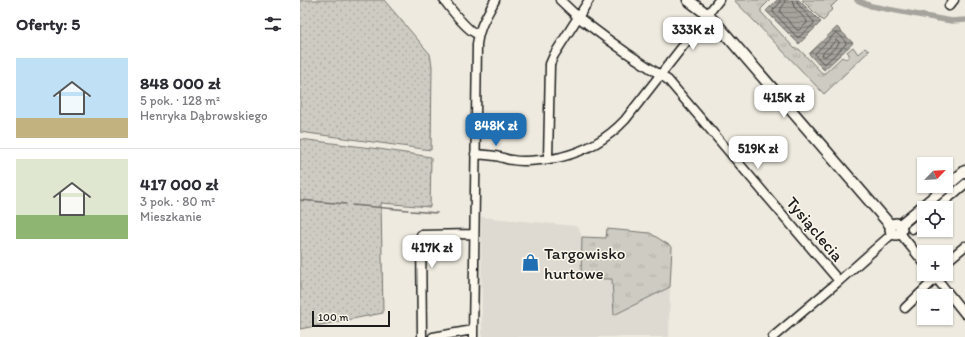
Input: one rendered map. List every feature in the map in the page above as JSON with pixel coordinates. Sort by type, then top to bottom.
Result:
[{"type":"main road","points":[[688,0],[708,14],[896,229],[965,172]]},
{"type":"street","points":[[444,0],[467,27],[474,33],[478,34]]},
{"type":"street","points":[[433,337],[466,330],[473,334],[477,44],[478,34],[482,24],[495,0]]},
{"type":"street","name":"Tysiąclecia","points":[[560,0],[578,17],[627,53],[668,80],[840,281]]},
{"type":"street","points":[[548,159],[550,64],[554,55],[589,0]]},
{"type":"street","points":[[475,157],[499,157],[511,160],[528,161],[548,159],[574,153],[602,140],[618,128],[625,120],[719,0]]},
{"type":"street","points":[[945,201],[965,184]]},
{"type":"street","points":[[912,229],[917,225]]},
{"type":"street","points":[[773,337],[840,281],[896,229],[917,254]]},
{"type":"street","points":[[422,337],[421,234],[474,234]]},
{"type":"street","points":[[953,256],[965,246]]},
{"type":"street","points":[[905,308],[929,281]]},
{"type":"street","points":[[938,281],[965,314]]},
{"type":"shaded area","name":"Targowisko hurtowe","points":[[481,217],[575,226],[579,229],[582,237],[582,248],[612,278],[614,314],[670,287],[669,337],[482,337]]},
{"type":"green space","points":[[300,0],[384,0],[430,54],[432,66],[431,150],[300,132]]},
{"type":"green space","points":[[734,0],[770,0],[761,9],[761,12],[795,49],[799,49],[822,73],[825,73],[842,57],[849,57],[847,52],[853,47],[858,54],[865,48],[869,51],[824,94]]},
{"type":"green space","points":[[802,0],[838,0],[831,7],[833,9],[827,14],[827,17],[823,21]]},
{"type":"green space","points":[[300,139],[431,157],[430,207],[381,203],[383,313],[300,329]]},
{"type":"green space","points":[[607,229],[650,233],[672,247],[670,287],[614,315],[612,279],[581,278],[582,237],[606,238]]},
{"type":"water","points":[[777,0],[799,0],[821,22],[799,44],[766,11]]},
{"type":"water","points":[[837,27],[853,43],[824,70],[809,54]]},
{"type":"waterway","points":[[857,0],[871,6],[940,19],[952,21],[965,20]]},
{"type":"waterway","points":[[300,200],[346,204]]},
{"type":"waterway","points":[[352,205],[408,210]]},
{"type":"waterway","points":[[411,211],[437,213]]},
{"type":"place","name":"Targowisko hurtowe","points":[[531,263]]}]
